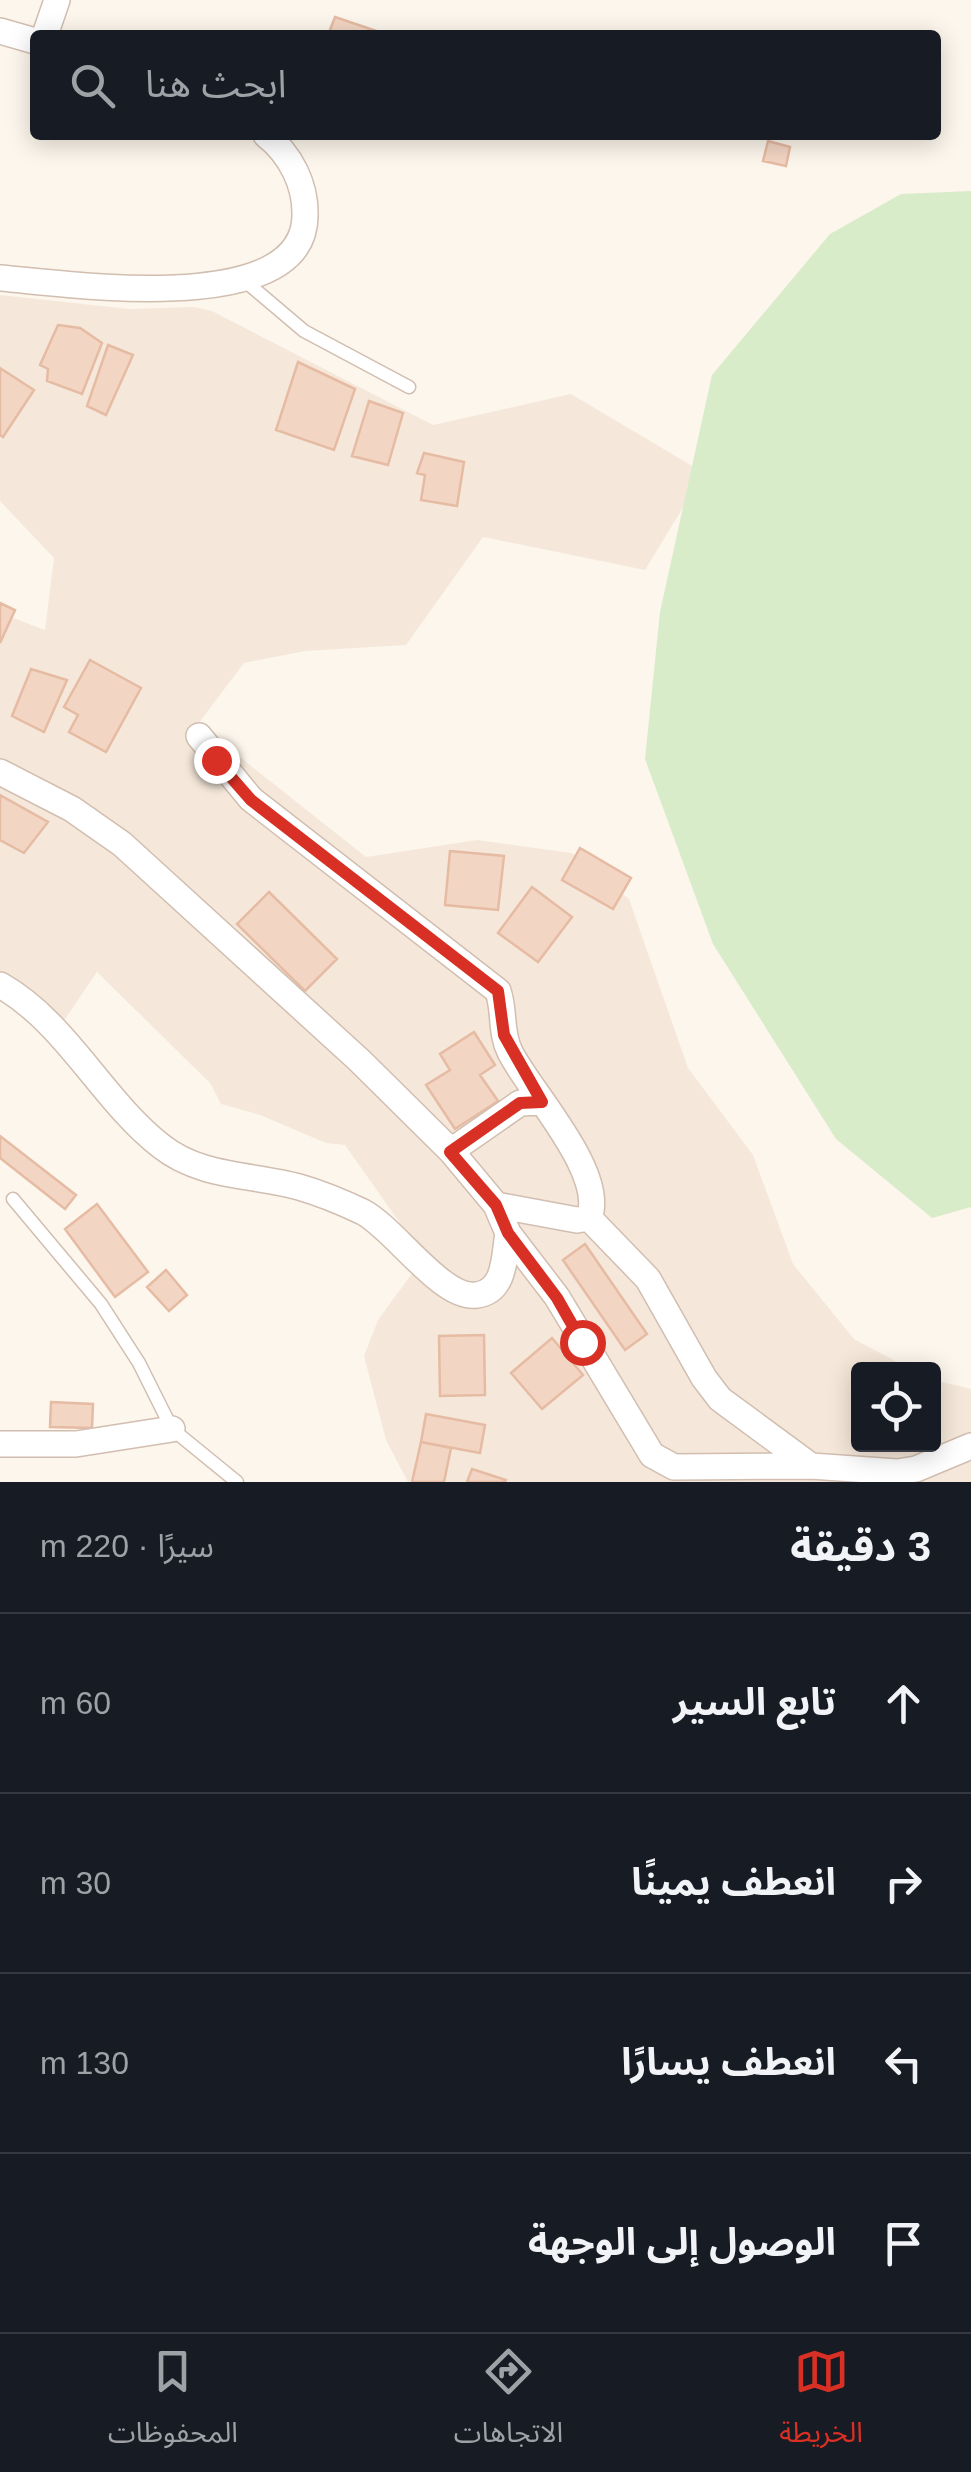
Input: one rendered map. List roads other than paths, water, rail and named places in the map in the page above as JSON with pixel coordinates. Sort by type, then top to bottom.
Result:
[{"type":"street","points":[[47,30],[56,0]]},
{"type":"street","points":[[0,31],[30,40]]},
{"type":"street","points":[[0,278],[94,286],[245,281],[286,255],[302,233],[306,218],[292,165],[270,140]]},
{"type":"street","points":[[198,736],[251,800],[492,982],[502,1000],[504,1035],[512,1055],[587,1180],[592,1196],[590,1218]]},
{"type":"street","points":[[0,772],[72,809],[122,844],[360,1060],[450,1152],[496,1205],[508,1233],[557,1298],[652,1456],[674,1467],[811,1466],[897,1472],[916,1469],[971,1446]]},
{"type":"street","points":[[0,985],[42,1017],[133,1121],[165,1150],[206,1169],[300,1187],[365,1213],[400,1240],[449,1290],[479,1295],[494,1288],[508,1233]]},
{"type":"street","points":[[450,1152],[520,1103],[542,1102]]},
{"type":"street","points":[[496,1205],[546,1218],[590,1218],[648,1279],[720,1399],[811,1466]]},
{"type":"street","points":[[0,1444],[76,1444],[172,1429]]},
{"type":"lane","points":[[245,281],[304,332],[408,387]]},
{"type":"lane","points":[[12,1199],[101,1304],[139,1363],[172,1429],[238,1482]]}]
